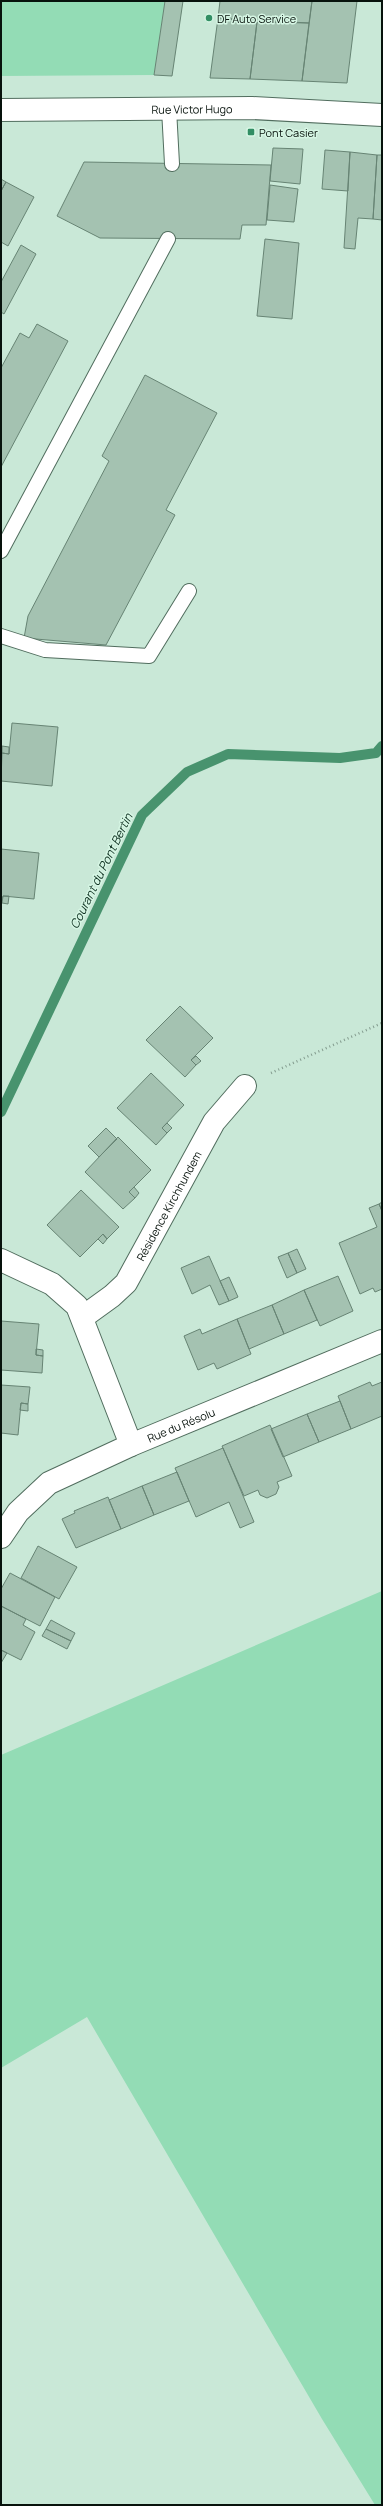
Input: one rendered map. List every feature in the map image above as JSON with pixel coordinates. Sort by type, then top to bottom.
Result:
[{"type":"street","name":"Rue Victor Hugo","points":[[1,110],[287,109],[382,115]]},
{"type":"street","name":"Résidence Kirchhundem","points":[[83,1317],[112,1296],[126,1283],[214,1122],[245,1086]]},
{"type":"street","points":[[1,1260],[61,1291],[77,1306],[83,1317],[131,1445]]},
{"type":"street","name":"Rue du Résolu","points":[[1,1537],[18,1512],[49,1483],[131,1445],[382,1340]]},
{"type":"lane","points":[[169,109],[172,164]]},
{"type":"lane","points":[[1,551],[168,239]]},
{"type":"lane","points":[[1,636],[45,650],[149,656],[189,591]]},
{"type":"path","points":[[245,1086],[382,1023]]},
{"type":"green space","points":[[1,1],[165,1],[154,75],[1,76]]},
{"type":"green space","points":[[382,1591],[382,2505],[375,2505],[322,2419],[87,2017],[1,2068],[1,1755]]},
{"type":"building","points":[[165,1],[183,1],[172,76],[154,75]]},
{"type":"building","points":[[220,1],[312,1],[309,23],[218,18]]},
{"type":"building","points":[[312,1],[357,1],[347,83],[302,81]]},
{"type":"building","points":[[218,18],[257,22],[250,79],[210,78]]},
{"type":"building","points":[[257,22],[309,23],[302,81],[250,79]]},
{"type":"building","points":[[273,148],[303,149],[300,184],[270,181]]},
{"type":"building","points":[[325,150],[350,152],[348,191],[322,189]]},
{"type":"building","points":[[350,152],[377,155],[373,219],[358,218],[355,249],[344,248]]},
{"type":"building","points":[[377,155],[382,155],[382,220],[373,219]]},
{"type":"building","points":[[84,162],[271,165],[266,225],[242,225],[240,239],[100,238],[57,216]]},
{"type":"building","points":[[1,179],[6,182],[1,191]]},
{"type":"building","points":[[6,182],[34,197],[8,246],[1,242],[1,191]]},
{"type":"building","points":[[270,185],[298,189],[294,222],[267,220]]},
{"type":"building","points":[[265,239],[299,243],[292,319],[257,316]]},
{"type":"building","points":[[21,245],[36,254],[4,314],[1,312],[1,282]]},
{"type":"building","points":[[37,324],[68,341],[1,467],[1,368],[20,333],[29,338]]},
{"type":"building","points":[[145,375],[217,413],[166,510],[175,515],[106,645],[24,638],[28,616],[109,461],[102,456]]},
{"type":"building","points":[[12,723],[58,727],[52,786],[1,781],[2,753],[9,754]]},
{"type":"building","points":[[2,746],[9,747],[9,754],[2,753]]},
{"type":"building","points":[[1,849],[39,853],[34,899],[3,896],[1,903]]},
{"type":"building","points":[[3,896],[9,896],[8,904],[2,903]]},
{"type":"building","points":[[180,1006],[213,1038],[191,1060],[196,1065],[185,1077],[146,1040]]},
{"type":"building","points":[[196,1056],[201,1061],[196,1065],[191,1060]]},
{"type":"building","points":[[151,1073],[184,1105],[162,1128],[167,1133],[156,1145],[117,1108]]},
{"type":"building","points":[[167,1123],[172,1128],[167,1133],[162,1128]]},
{"type":"building","points":[[106,1128],[117,1139],[99,1157],[88,1146]]},
{"type":"building","points":[[118,1137],[151,1170],[129,1192],[135,1198],[123,1209],[85,1172]]},
{"type":"building","points":[[134,1187],[139,1193],[135,1198],[129,1192]]},
{"type":"building","points":[[81,1190],[119,1227],[107,1239],[103,1234],[80,1257],[47,1225]]},
{"type":"building","points":[[382,1202],[382,1211],[379,1204]]},
{"type":"building","points":[[379,1204],[382,1211],[382,1289],[375,1292],[373,1288],[360,1294],[339,1243],[377,1227],[369,1208]]},
{"type":"building","points":[[103,1234],[107,1239],[103,1244],[98,1239]]},
{"type":"building","points":[[297,1249],[306,1269],[297,1273],[288,1253]]},
{"type":"building","points":[[288,1253],[297,1273],[287,1278],[278,1257]]},
{"type":"building","points":[[209,1256],[229,1301],[219,1305],[210,1285],[192,1294],[181,1268]]},
{"type":"building","points":[[338,1276],[353,1311],[320,1326],[304,1290]]},
{"type":"building","points":[[229,1277],[238,1297],[229,1301],[220,1281]]},
{"type":"building","points":[[304,1290],[317,1320],[284,1334],[272,1305]]},
{"type":"building","points":[[272,1305],[284,1334],[249,1349],[237,1319]]},
{"type":"building","points":[[237,1319],[251,1354],[217,1369],[214,1363],[198,1370],[184,1336],[200,1329],[202,1334]]},
{"type":"building","points":[[1,1321],[39,1324],[36,1355],[43,1356],[42,1373],[1,1370]]},
{"type":"building","points":[[36,1349],[43,1350],[43,1356],[36,1355]]},
{"type":"building","points":[[370,1382],[372,1386],[382,1382],[382,1416],[351,1429],[338,1396]]},
{"type":"building","points":[[1,1385],[30,1387],[28,1404],[21,1403],[18,1435],[1,1433]]},
{"type":"building","points":[[340,1401],[351,1429],[319,1442],[307,1414]]},
{"type":"building","points":[[21,1403],[28,1404],[28,1411],[20,1410]]},
{"type":"building","points":[[307,1414],[319,1442],[283,1457],[271,1429]]},
{"type":"building","points":[[270,1425],[292,1476],[277,1482],[279,1487],[276,1494],[267,1498],[260,1495],[258,1490],[244,1496],[222,1446]]},
{"type":"building","points":[[223,1448],[254,1522],[240,1528],[229,1502],[196,1517],[175,1468]]},
{"type":"building","points":[[177,1472],[189,1501],[154,1515],[142,1486]]},
{"type":"building","points":[[142,1486],[154,1515],[121,1529],[109,1500]]},
{"type":"building","points":[[108,1497],[121,1529],[76,1548],[62,1519],[75,1513],[74,1511]]},
{"type":"building","points":[[38,1546],[77,1567],[59,1599],[21,1578]]},
{"type":"building","points":[[10,1573],[55,1597],[40,1626],[1,1606],[1,1589]]},
{"type":"building","points":[[1,1606],[26,1619],[23,1625],[35,1632],[21,1660],[1,1650]]},
{"type":"building","points":[[51,1620],[75,1633],[71,1641],[46,1629]]},
{"type":"building","points":[[46,1629],[71,1641],[67,1649],[42,1636]]},
{"type":"building","points":[[1,1650],[7,1653],[1,1663]]},
{"type":"waterway","name":"Courant du Pont Bertin","points":[[1,1112],[142,815],[187,772],[228,754],[340,758],[376,753],[382,746]]},
{"type":"place","name":"DF Auto Service","points":[[209,18]]},
{"type":"place","name":"Pont Casier","points":[[251,132]]}]
